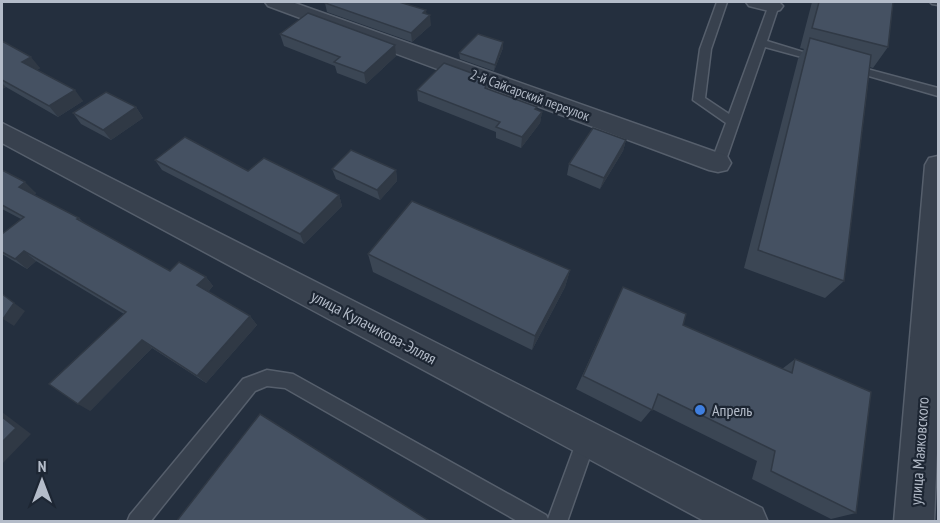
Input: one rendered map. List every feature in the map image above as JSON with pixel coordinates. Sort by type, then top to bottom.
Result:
[{"type":"street","name":"2-й Сайсарский переулок","points":[[275,2],[718,163]]},
{"type":"street","name":"улица Кулачикова-Элляя","points":[[2,132],[748,522]]},
{"type":"street","name":"улица Маяковского","points":[[914,522],[933,318],[939,165]]},
{"type":"lane","points":[[722,2],[711,24],[700,66],[699,100],[733,122]]},
{"type":"lane","points":[[718,163],[760,42],[768,3]]},
{"type":"lane","points":[[760,42],[939,93]]},
{"type":"lane","points":[[137,522],[249,385],[267,378],[287,381],[539,522]]},
{"type":"lane","points":[[557,522],[587,439]]},
{"type":"building","points":[[326,2],[399,2],[426,10],[423,13],[430,15],[411,33]]},
{"type":"building","points":[[819,2],[893,2],[888,47],[812,28]]},
{"type":"building","points":[[308,13],[395,45],[364,73],[334,62],[340,57],[280,34]]},
{"type":"building","points":[[478,34],[503,42],[495,65],[459,53]]},
{"type":"building","points":[[810,38],[871,55],[844,281],[758,250]]},
{"type":"building","points":[[2,41],[31,57],[22,62],[75,90],[49,106],[2,80]]},
{"type":"building","points":[[444,63],[488,79],[485,88],[537,107],[535,109],[542,112],[522,137],[496,127],[500,122],[417,90]]},
{"type":"building","points":[[106,92],[136,107],[103,130],[73,113]]},
{"type":"building","points":[[593,128],[626,140],[604,178],[569,164]]},
{"type":"building","points":[[185,137],[248,171],[264,158],[339,195],[300,234],[155,160]]},
{"type":"building","points":[[351,150],[396,170],[377,190],[332,169]]},
{"type":"building","points":[[2,170],[25,182],[19,187],[79,218],[77,219],[170,271],[179,262],[206,277],[197,285],[250,316],[197,376],[142,340],[78,404],[49,384],[126,312],[24,251],[15,259],[2,252],[2,234],[24,217],[2,205]]},
{"type":"building","points":[[412,201],[570,270],[535,336],[368,254]]},
{"type":"building","points":[[623,287],[686,314],[683,325],[792,373],[795,359],[871,392],[856,513],[771,471],[775,451],[658,394],[652,410],[583,376]]},
{"type":"building","points":[[2,294],[14,303],[3,319],[2,319]]},
{"type":"building","points":[[260,414],[431,522],[176,522]]},
{"type":"building","points":[[2,417],[16,428],[2,442]]},
{"type":"place","name":"Апрель","points":[[700,410]]}]
